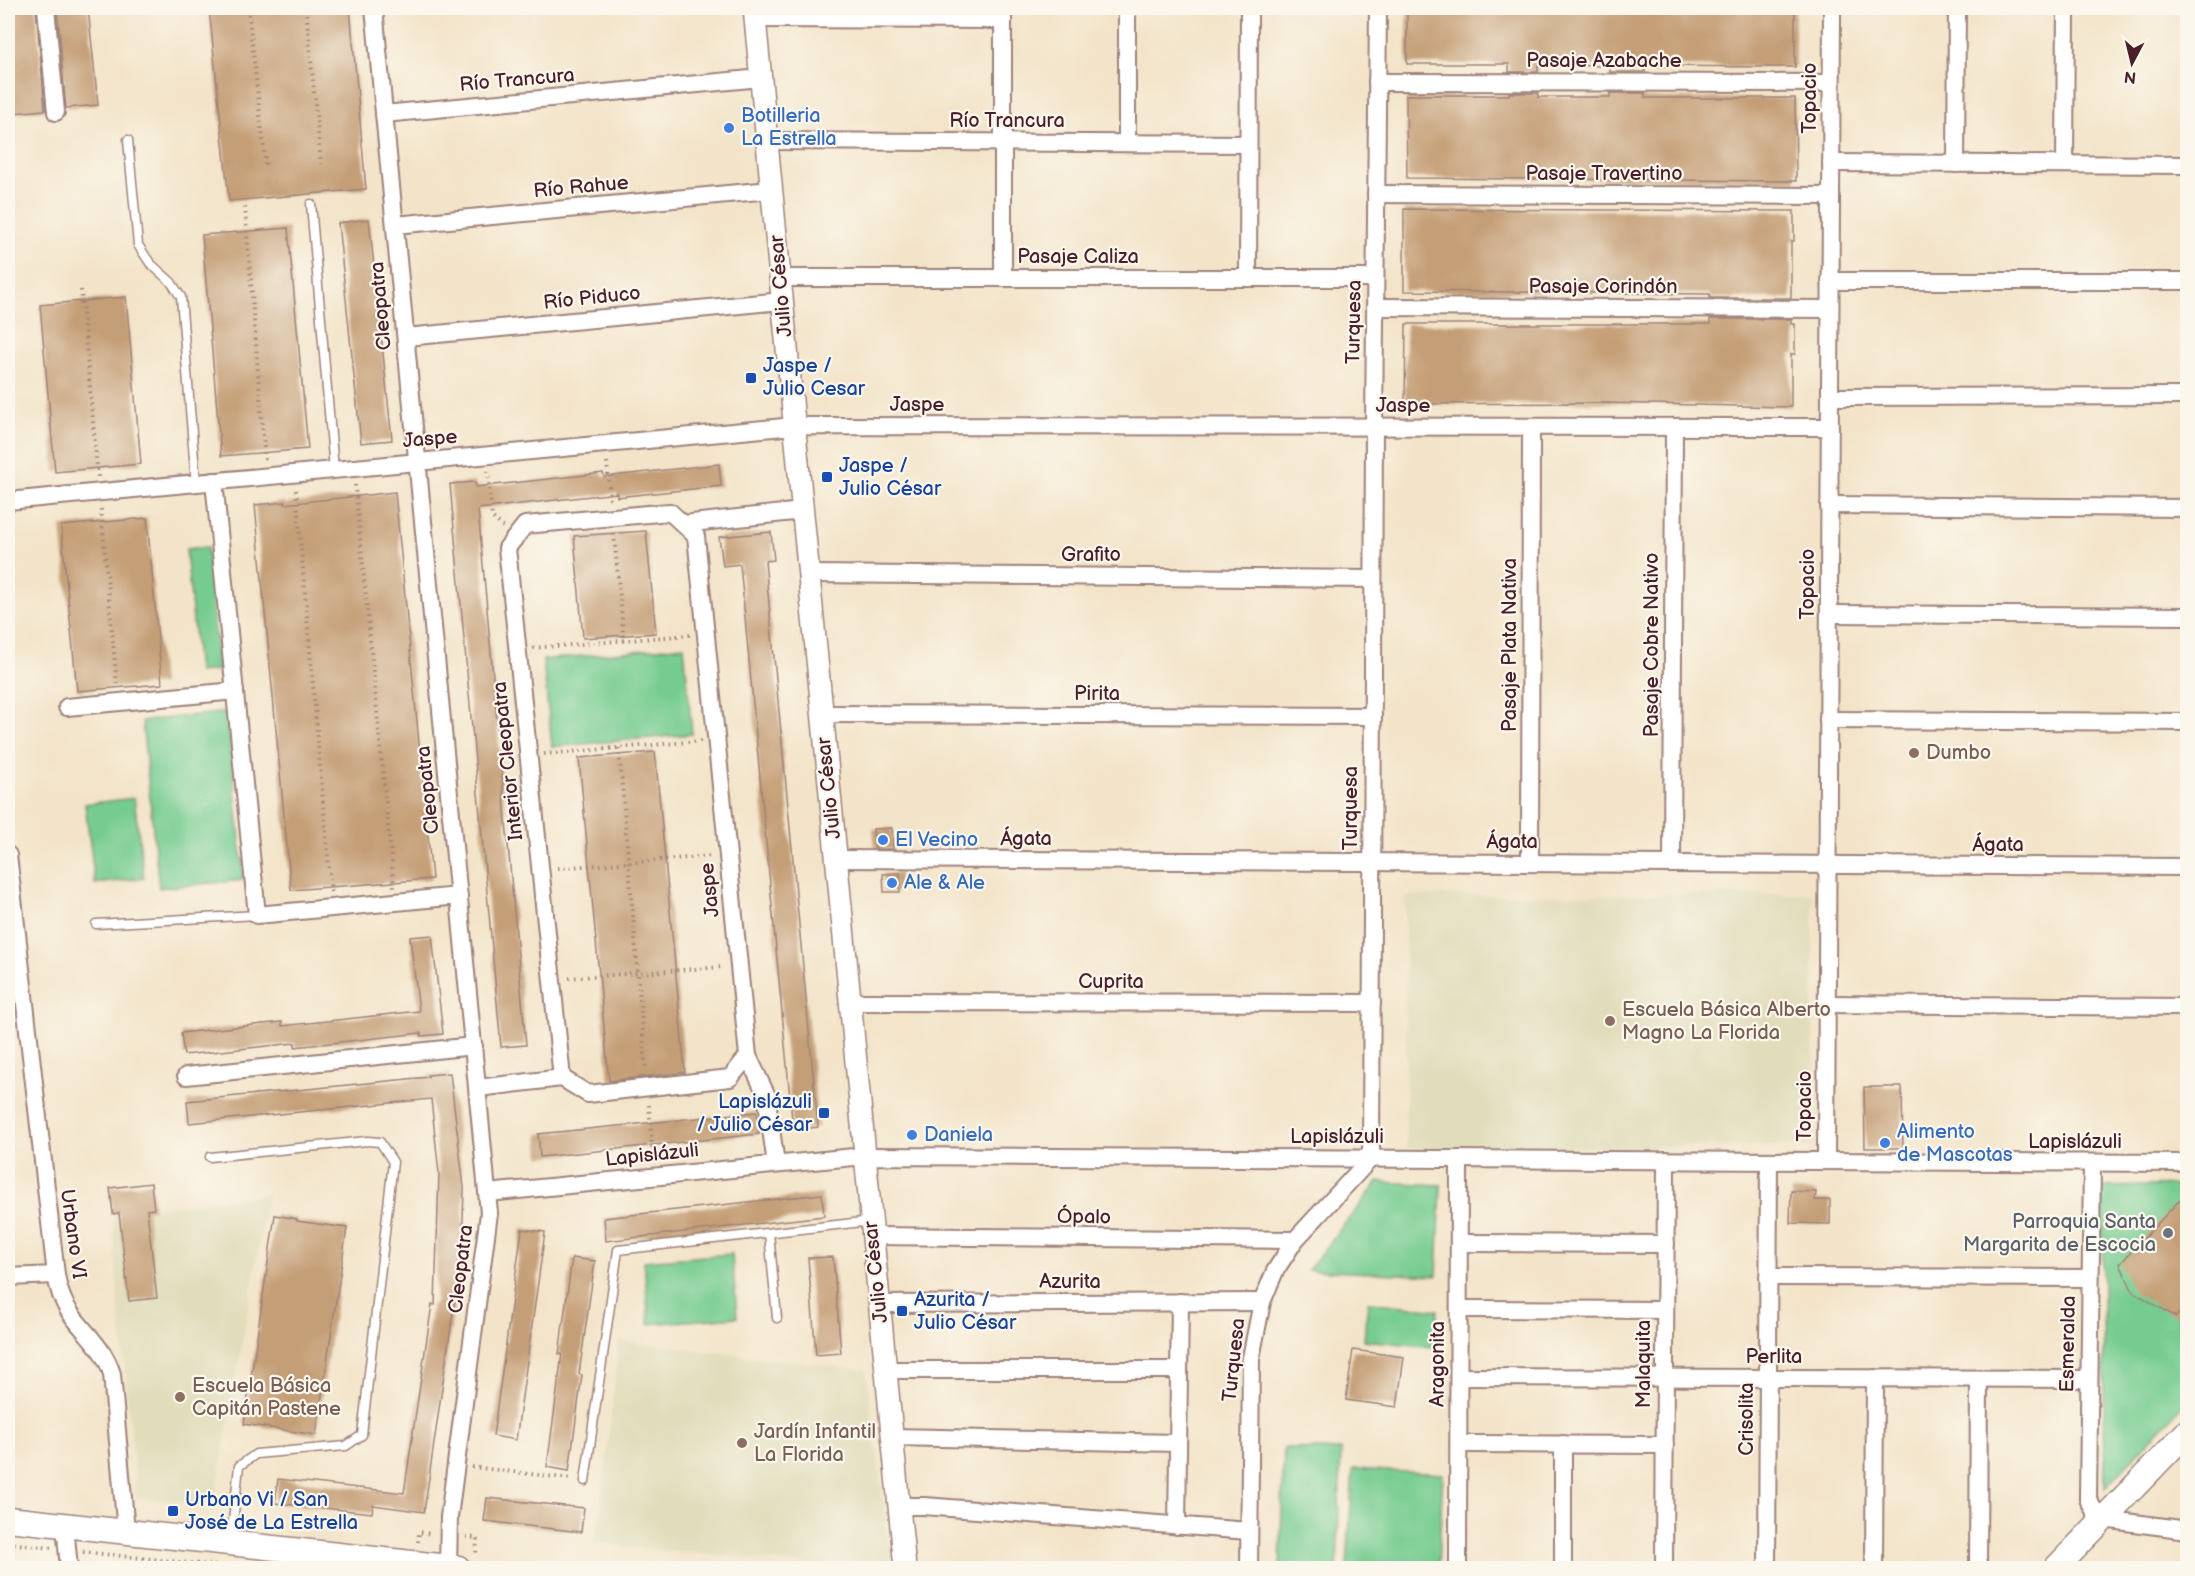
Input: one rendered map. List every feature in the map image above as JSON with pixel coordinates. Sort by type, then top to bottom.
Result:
[{"type":"main road","points":[[2056,1569],[2186,1433]]},
{"type":"main road","points":[[8,1519],[230,1543],[317,1561],[451,1568]]},
{"type":"street","points":[[46,8],[56,112]]},
{"type":"street","name":"Cleopatra","points":[[374,8],[488,1193],[488,1233],[449,1516],[451,1568]]},
{"type":"street","points":[[1127,8],[1127,143]]},
{"type":"street","points":[[1248,278],[1249,8]]},
{"type":"street","name":"Turquesa","points":[[1249,1569],[1251,1358],[1262,1302],[1275,1271],[1295,1240],[1371,1158],[1378,8]]},
{"type":"street","name":"Topacio","points":[[1826,1161],[1832,8]]},
{"type":"street","points":[[1956,164],[1957,8]]},
{"type":"street","points":[[2066,8],[2066,164]]},
{"type":"street","points":[[754,13],[1003,14],[1003,278]]},
{"type":"street","name":"Julio César","points":[[754,13],[905,1569]]},
{"type":"street","name":"Río Trancura","points":[[384,114],[760,78]]},
{"type":"street","name":"Pasaje Azabache","points":[[1377,82],[1831,83]]},
{"type":"street","name":"Río Trancura","points":[[766,141],[1248,144]]},
{"type":"street","points":[[1831,163],[2187,165]]},
{"type":"street","name":"Río Rahue","points":[[395,225],[771,190]]},
{"type":"street","name":"Pasaje Travertino","points":[[1376,194],[1831,196]]},
{"type":"street","name":"Pasaje Caliza","points":[[780,278],[1376,278]]},
{"type":"street","points":[[1830,281],[2187,281]]},
{"type":"street","name":"Río Piduco","points":[[405,337],[782,301]]},
{"type":"street","name":"Pasaje Corindón","points":[[1375,307],[1830,309]]},
{"type":"street","points":[[1830,396],[2187,396]]},
{"type":"street","name":"Jaspe","points":[[8,501],[794,426],[1830,427]]},
{"type":"street","name":"Pasaje Plata Nativa","points":[[1530,863],[1532,427]]},
{"type":"street","name":"Pasaje Cobre Nativo","points":[[1672,864],[1674,427]]},
{"type":"street","points":[[214,481],[257,915],[459,896]]},
{"type":"street","points":[[1829,505],[2187,508]]},
{"type":"street","points":[[515,537],[525,525],[612,517],[670,512],[683,524],[802,511]]},
{"type":"street","name":"Jaspe","points":[[683,524],[696,536],[748,1056],[766,1094],[776,1164]]},
{"type":"street","name":"Interior Cleopatra","points":[[515,537],[507,548],[562,1078]]},
{"type":"street","name":"Grafito","points":[[808,574],[1373,579]]},
{"type":"street","points":[[1828,614],[2187,616]]},
{"type":"street","points":[[67,707],[235,691]]},
{"type":"street","name":"Pirita","points":[[822,714],[1373,716]]},
{"type":"street","points":[[1828,720],[2187,722]]},
{"type":"street","name":"Urbano VI","points":[[8,855],[13,954],[56,1275],[64,1302],[99,1346],[109,1363],[112,1374],[126,1532]]},
{"type":"street","name":"Ágata","points":[[836,859],[2187,867]]},
{"type":"street","name":"Cuprita","points":[[849,1002],[1372,1003]]},
{"type":"street","points":[[1826,1004],[2187,1007]]},
{"type":"street","points":[[186,1076],[474,1046]]},
{"type":"street","points":[[478,1088],[562,1078],[588,1094],[647,1088],[730,1078],[748,1056]]},
{"type":"street","name":"Lapislázuli","points":[[488,1193],[864,1156],[2187,1163]]},
{"type":"street","name":"Aragonita","points":[[1458,1569],[1459,1159]]},
{"type":"street","name":"Malaquita","points":[[1664,1569],[1666,1160]]},
{"type":"street","name":"Crisolita","points":[[1767,1569],[1769,1161]]},
{"type":"street","name":"Esmeralda","points":[[2092,1162],[2088,1499],[2096,1514],[2103,1519]]},
{"type":"street","name":"Ópalo","points":[[871,1229],[1295,1240]]},
{"type":"street","points":[[1459,1244],[1666,1244]]},
{"type":"street","points":[[8,1277],[56,1275]]},
{"type":"street","points":[[1768,1277],[2090,1278]]},
{"type":"street","points":[[1177,1526],[1180,1302]]},
{"type":"street","name":"Azurita","points":[[879,1304],[1262,1302]]},
{"type":"street","points":[[1459,1309],[1665,1310]]},
{"type":"street","points":[[885,1370],[1179,1371]]},
{"type":"street","name":"Perlita","points":[[1458,1377],[2089,1379]]},
{"type":"street","points":[[1874,1569],[1875,1378]]},
{"type":"street","points":[[1978,1569],[1979,1378]]},
{"type":"street","points":[[892,1437],[1178,1443]]},
{"type":"street","points":[[1458,1444],[1665,1445]]},
{"type":"street","points":[[1563,1444],[1563,1569]]},
{"type":"street","points":[[898,1506],[924,1506],[1249,1531]]},
{"type":"street","points":[[2103,1519],[2187,1530]]},
{"type":"street","points":[[65,1526],[69,1569]]},
{"type":"lane","points":[[128,140],[138,245],[150,263],[171,282],[181,297],[196,483]]},
{"type":"lane","points":[[311,204],[334,470]]},
{"type":"lane","points":[[96,924],[257,915]]},
{"type":"lane","points":[[210,1157],[367,1141],[380,1142],[393,1162],[362,1435],[346,1446],[256,1454],[239,1466],[230,1543]]},
{"type":"lane","points":[[585,1481],[618,1250],[769,1233],[871,1229]]},
{"type":"lane","points":[[769,1233],[777,1318]]},
{"type":"path","points":[[248,8],[266,168]]},
{"type":"path","points":[[306,8],[321,164]]},
{"type":"path","points":[[245,207],[267,476]]},
{"type":"path","points":[[605,444],[624,640]]},
{"type":"path","points":[[486,455],[492,517],[515,537]]},
{"type":"path","points":[[353,468],[395,902]]},
{"type":"path","points":[[294,473],[332,908]]},
{"type":"path","points":[[517,649],[706,633]]},
{"type":"path","points":[[528,756],[716,740]]},
{"type":"path","points":[[619,748],[655,1176]]},
{"type":"path","points":[[540,869],[728,854]]},
{"type":"path","points":[[552,980],[739,966]]},
{"type":"path","points":[[456,1465],[585,1481]]},
{"type":"path","points":[[8,1544],[239,1569]]},
{"type":"shaded area","name":"Escuela Básica Alberto Magno La Florida","points":[[1813,894],[1814,1146],[1406,1148],[1405,896]]},
{"type":"shaded area","name":"Escuela Básica Capitán Pastene","points":[[268,1194],[214,1505],[137,1498],[118,1296],[113,1214]]},
{"type":"shaded area","name":"Jardín Infantil La Florida","points":[[619,1341],[866,1370],[892,1568],[843,1568],[594,1543],[600,1516]]},
{"type":"green space","points":[[207,547],[219,670],[198,672],[186,549]]},
{"type":"green space","points":[[684,646],[692,734],[552,747],[543,660]]},
{"type":"green space","points":[[227,712],[244,880],[159,888],[142,721]]},
{"type":"green space","points":[[134,798],[144,878],[95,884],[85,804]]},
{"type":"green space","points":[[1378,1182],[1441,1185],[1437,1276],[1308,1270]]},
{"type":"green space","points":[[2188,1185],[2187,1401],[2105,1488],[2102,1187]]},
{"type":"green space","points":[[732,1254],[737,1317],[649,1324],[644,1261]]},
{"type":"green space","points":[[1368,1302],[1438,1310],[1434,1347],[1364,1340]]},
{"type":"green space","points":[[1284,1448],[1341,1450],[1337,1568],[1280,1568]]},
{"type":"green space","points":[[1353,1469],[1443,1474],[1438,1568],[1347,1568]]},
{"type":"building","points":[[8,8],[36,8],[45,110],[14,113],[8,47]]},
{"type":"building","points":[[57,8],[88,8],[98,105],[66,108]]},
{"type":"building","points":[[209,8],[238,8],[238,12],[281,8],[350,8],[366,189],[229,201]]},
{"type":"building","points":[[1407,8],[1795,8],[1795,67],[1645,66],[1645,72],[1610,72],[1610,66],[1538,65],[1538,72],[1509,72],[1509,64],[1407,64]]},
{"type":"building","points":[[1509,93],[1538,93],[1538,97],[1610,97],[1610,93],[1645,93],[1645,98],[1795,98],[1796,181],[1407,178],[1406,95],[1509,95]]},
{"type":"building","points":[[1404,209],[1794,211],[1794,241],[1791,241],[1791,298],[1710,298],[1710,294],[1404,291]]},
{"type":"building","points":[[369,219],[392,440],[361,443],[338,223]]},
{"type":"building","points":[[288,228],[308,449],[221,456],[202,235]]},
{"type":"building","points":[[126,297],[141,464],[55,472],[40,305]]},
{"type":"building","points":[[1710,319],[1791,319],[1791,324],[1795,324],[1795,354],[1791,354],[1791,407],[1605,403],[1405,404],[1406,324],[1710,324]]},
{"type":"building","points":[[719,464],[721,486],[617,497],[617,493],[478,509],[526,1045],[501,1047],[450,484],[475,482],[476,487],[603,473],[604,477]]},
{"type":"building","points":[[395,492],[432,879],[291,890],[255,505]]},
{"type":"building","points":[[147,518],[162,684],[77,691],[61,526]]},
{"type":"building","points":[[646,531],[656,633],[583,638],[574,536]]},
{"type":"building","points":[[771,532],[774,560],[765,561],[818,1127],[793,1130],[740,564],[723,566],[719,537]]},
{"type":"building","points":[[655,752],[685,1072],[609,1081],[579,758]]},
{"type":"building","name":"El Vecino","points":[[892,828],[893,849],[875,849],[873,829]]},
{"type":"building","name":"Ale & Ale","points":[[900,873],[900,892],[884,892],[883,874]]},
{"type":"building","points":[[432,935],[443,1034],[421,1036],[421,1033],[295,1047],[295,1043],[184,1055],[181,1033],[282,1022],[282,1026],[419,1011],[410,937]]},
{"type":"building","points":[[450,1073],[464,1188],[461,1285],[457,1285],[424,1512],[373,1505],[372,1513],[275,1503],[278,1479],[404,1493],[432,1304],[435,1305],[439,1173],[431,1099],[189,1123],[187,1101]]},
{"type":"building","points":[[1864,1087],[1902,1087],[1903,1148],[1865,1148]]},
{"type":"building","points":[[757,1112],[759,1134],[540,1157],[538,1134]]},
{"type":"building","points":[[151,1183],[154,1209],[147,1210],[157,1298],[129,1301],[119,1213],[113,1214],[110,1188]]},
{"type":"building","points":[[1791,1191],[1816,1192],[1815,1200],[1830,1200],[1830,1224],[1790,1223]]},
{"type":"building","name":"Parroquia Santa Margarita de Escocia","points":[[2187,1192],[2187,1304],[2176,1317],[2133,1292],[2120,1264]]},
{"type":"building","points":[[822,1194],[824,1216],[606,1241],[604,1218]]},
{"type":"building","points":[[275,1215],[297,1219],[297,1221],[347,1228],[316,1435],[244,1424]]},
{"type":"building","points":[[522,1229],[545,1232],[516,1440],[493,1436]]},
{"type":"building","points":[[833,1257],[841,1353],[816,1355],[808,1258]]},
{"type":"building","points":[[572,1258],[595,1261],[579,1374],[582,1375],[569,1471],[547,1467]]},
{"type":"building","points":[[1353,1350],[1404,1357],[1397,1407],[1346,1400]]},
{"type":"building","points":[[487,1498],[584,1508],[581,1532],[484,1521]]},
{"type":"place","name":"Botilleria La Estrella","points":[[729,128]]},
{"type":"place","name":"Jaspe / Julio Cesar","points":[[751,378]]},
{"type":"place","name":"Jaspe / Julio César","points":[[827,477]]},
{"type":"place","name":"Dumbo","points":[[1914,753]]},
{"type":"place","name":"El Vecino","points":[[883,840]]},
{"type":"place","name":"Ale & Ale","points":[[892,883]]},
{"type":"place","name":"Escuela Básica Alberto Magno La Florida","points":[[1610,1021]]},
{"type":"place","name":"Lapislázuli / Julio César","points":[[824,1113]]},
{"type":"place","name":"Daniela","points":[[912,1135]]},
{"type":"place","name":"Alimento de Mascotas","points":[[1885,1143]]},
{"type":"place","name":"Parroquia Santa Margarita de Escocia","points":[[2168,1233]]},
{"type":"place","name":"Azurita / Julio César","points":[[902,1311]]},
{"type":"place","name":"Escuela Básica Capitán Pastene","points":[[180,1397]]},
{"type":"place","name":"Jardín Infantil La Florida","points":[[742,1443]]},
{"type":"place","name":"Urbano Vi / San José de La Estrella","points":[[173,1511]]}]
